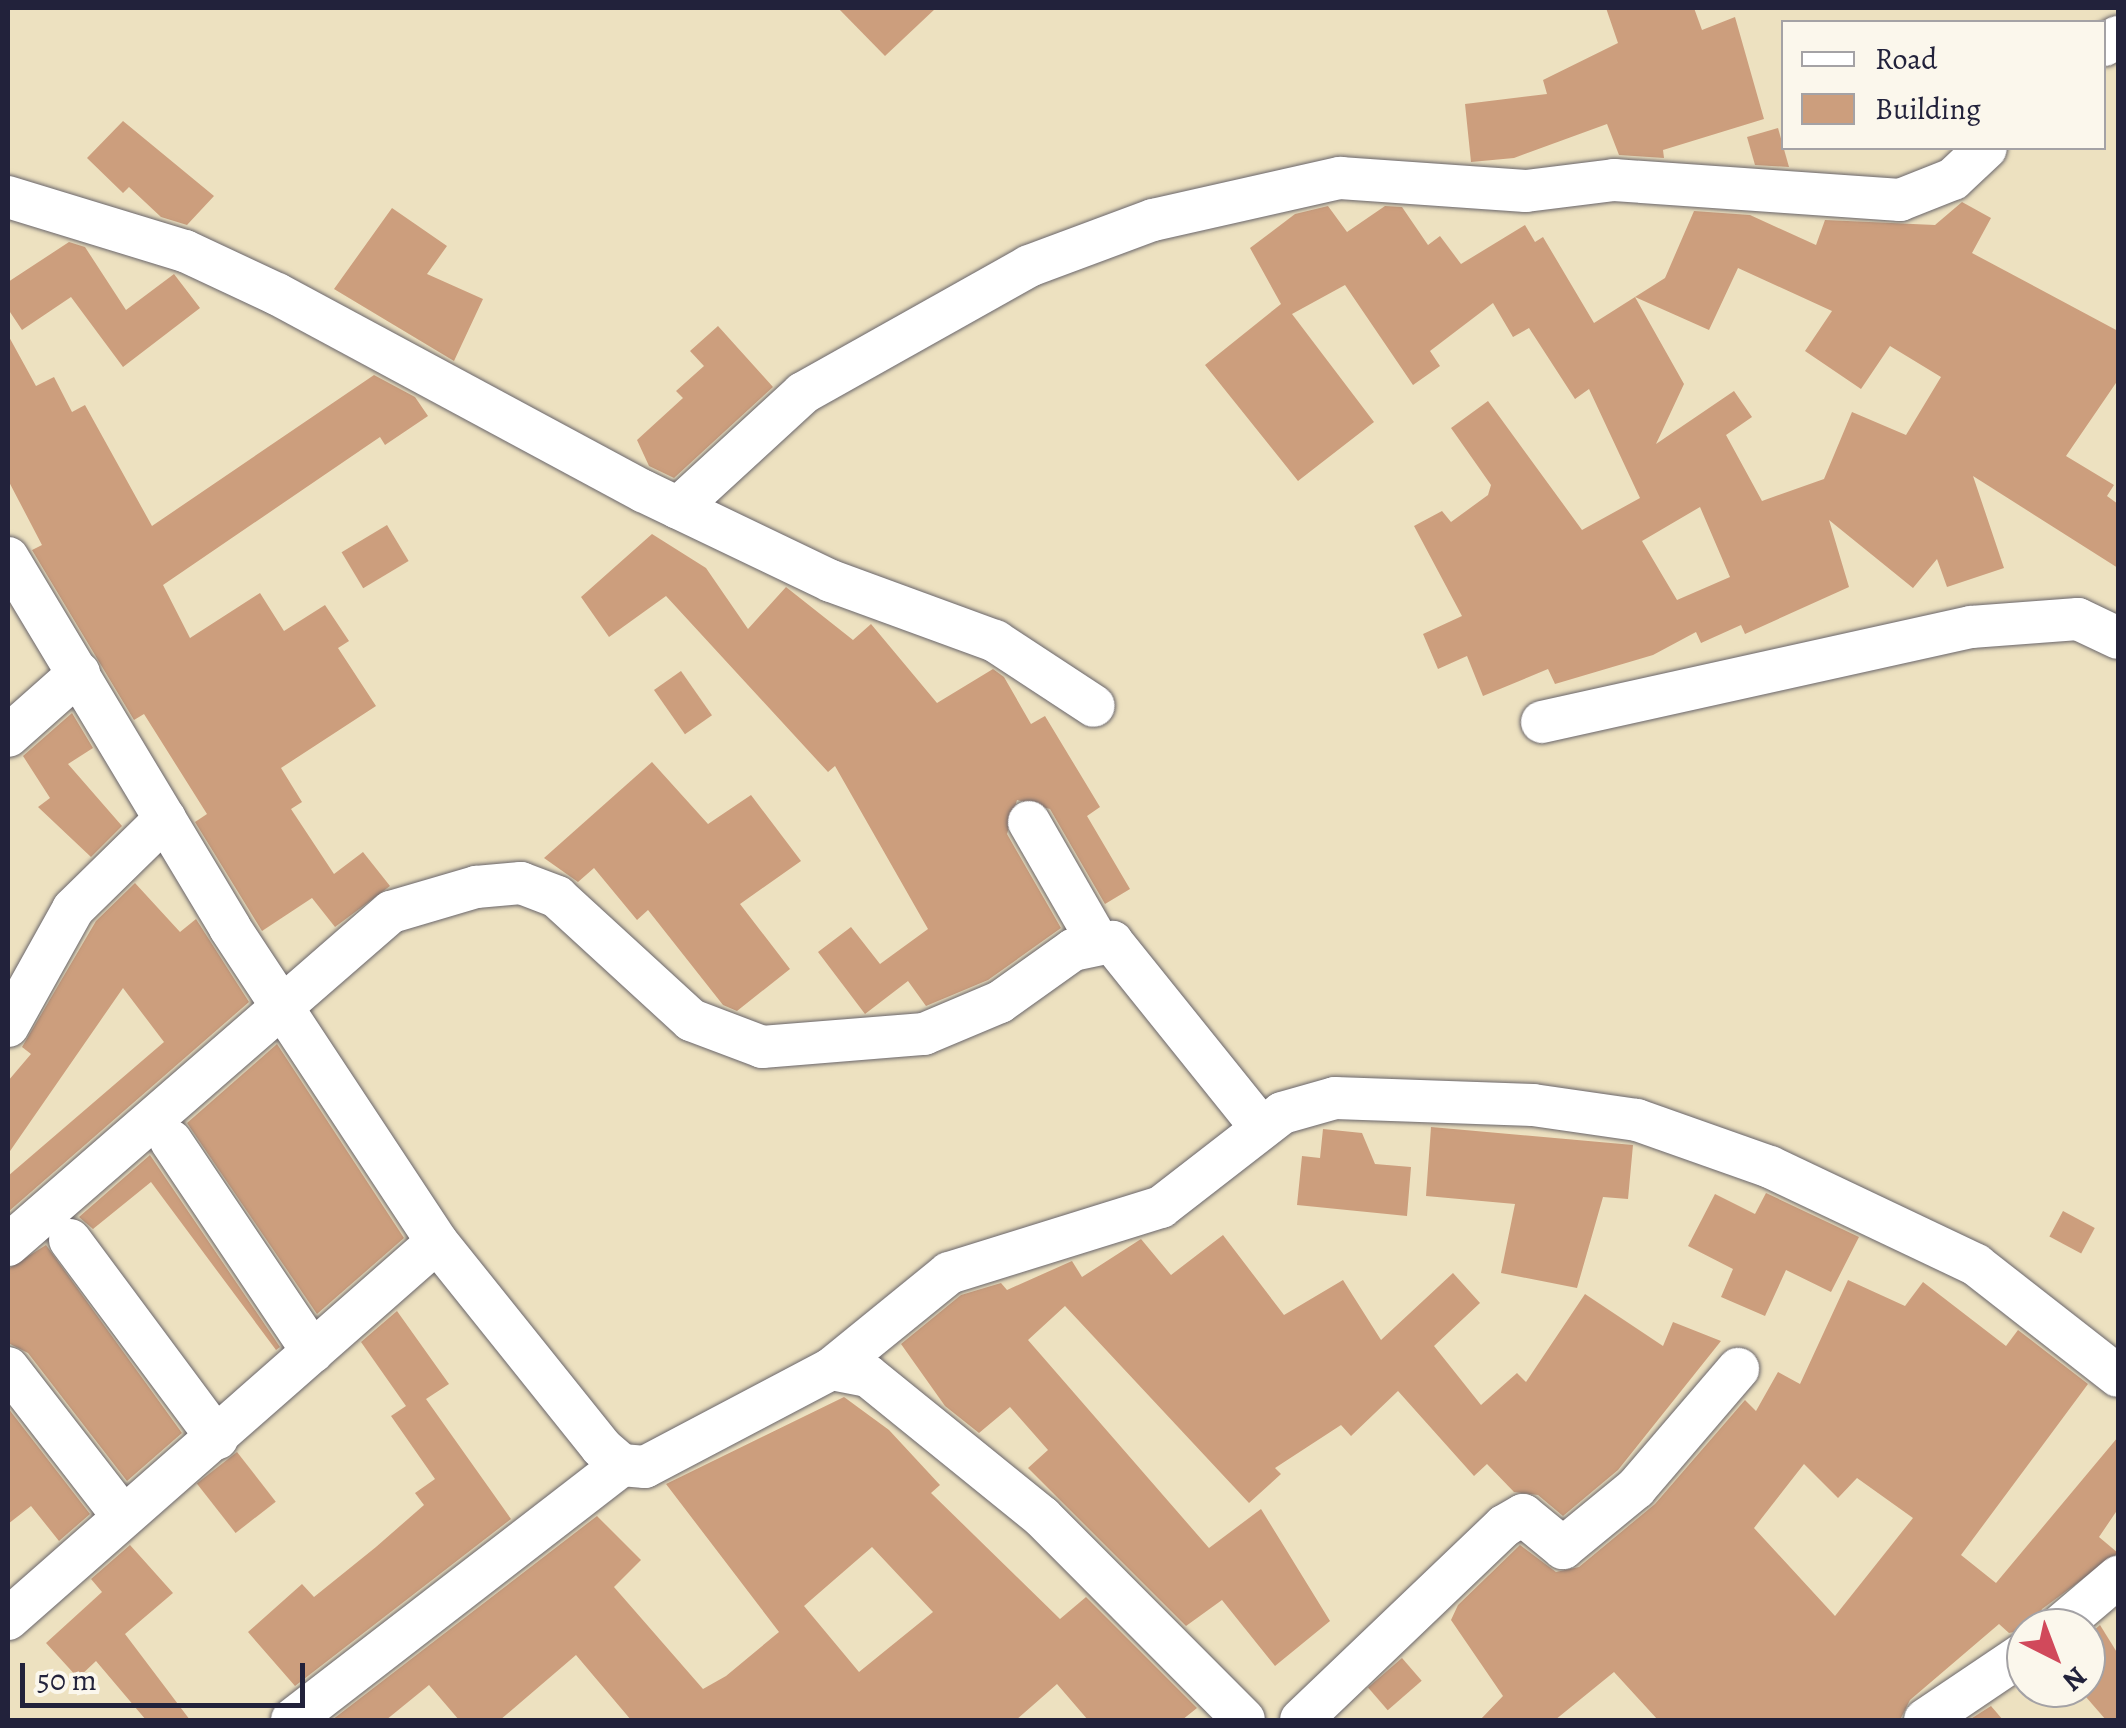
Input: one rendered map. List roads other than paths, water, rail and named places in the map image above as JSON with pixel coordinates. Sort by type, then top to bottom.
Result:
[{"type":"street","points":[[678,508],[803,393],[1030,266],[1154,220],[1340,178],[1526,192],[1614,180],[1900,200],[1952,179],[1984,150]]},
{"type":"street","points":[[8,198],[185,251],[404,356],[678,508],[831,581],[996,641],[1094,706]]},
{"type":"street","points":[[8,558],[165,819],[437,1242],[567,1411],[622,1465],[645,1467],[831,1369],[949,1272],[1161,1207],[1190,1193],[1261,1127],[1306,1102],[1335,1098],[1533,1105],[1637,1120],[1770,1168],[1976,1266],[2118,1376]]},
{"type":"street","points":[[1542,722],[1971,626],[2078,619],[2118,638]]},
{"type":"street","points":[[8,736],[79,673]]},
{"type":"street","points":[[8,1026],[73,908],[165,819]]},
{"type":"street","points":[[1029,822],[1098,942],[1129,956],[1261,1127]]},
{"type":"street","points":[[8,1246],[391,912],[521,883],[557,897],[691,1020],[762,1047],[924,1034],[1000,1002],[1098,942]]},
{"type":"street","points":[[171,1140],[313,1352]]},
{"type":"street","points":[[70,1240],[217,1438]]},
{"type":"street","points":[[8,1619],[437,1242]]},
{"type":"street","points":[[8,1368],[123,1516]]},
{"type":"street","points":[[831,1369],[868,1376],[1042,1516],[1244,1720]]},
{"type":"street","points":[[1301,1720],[1504,1526],[1522,1514],[1563,1548],[1636,1488],[1738,1369]]},
{"type":"street","points":[[292,1720],[622,1465]]},
{"type":"street","points":[[2082,1608],[2118,1577]]},
{"type":"street","points":[[1926,1720],[2006,1666]]}]
